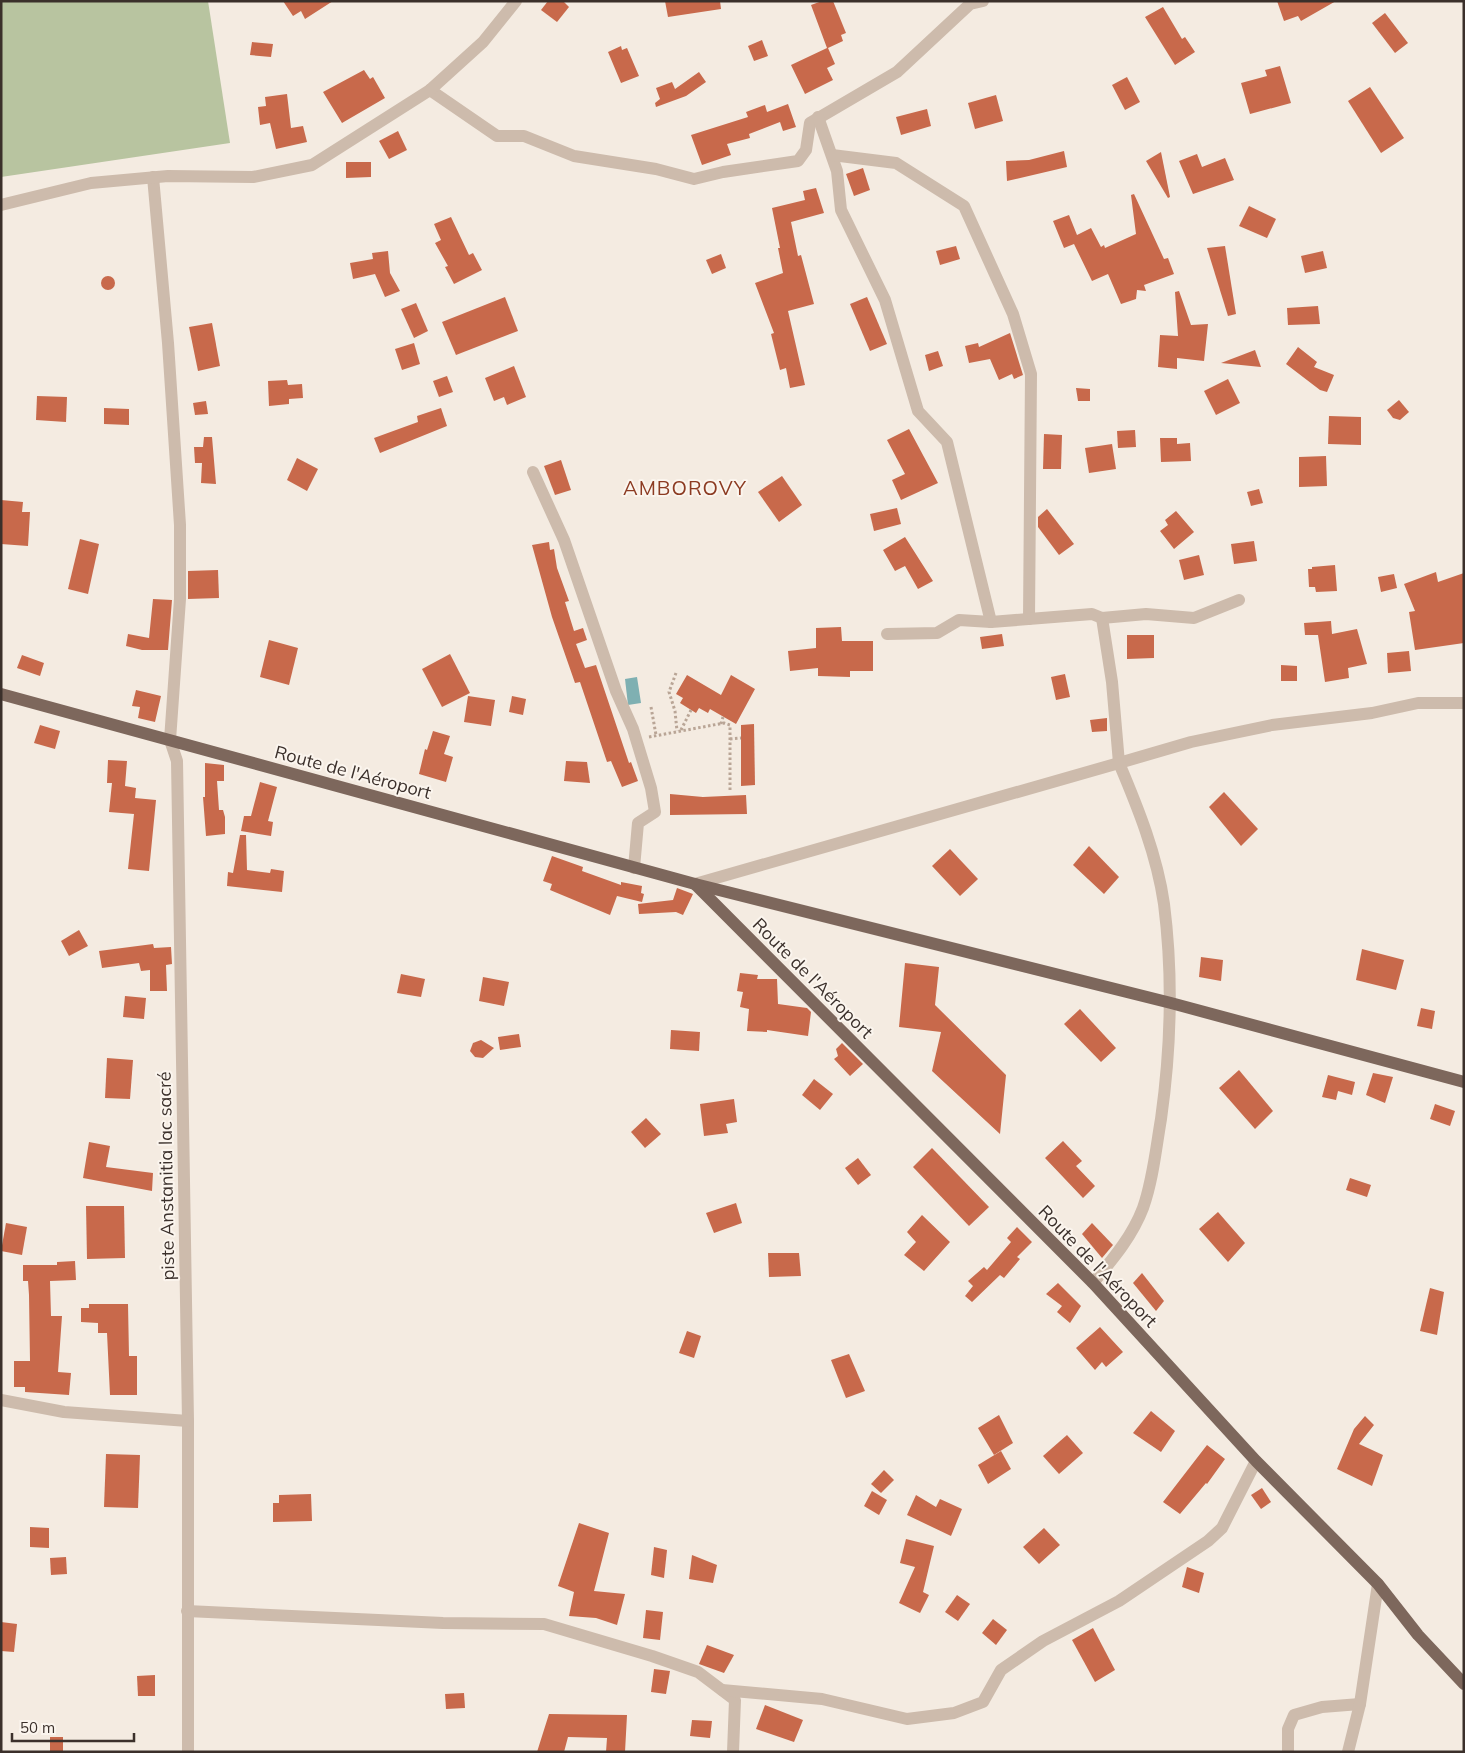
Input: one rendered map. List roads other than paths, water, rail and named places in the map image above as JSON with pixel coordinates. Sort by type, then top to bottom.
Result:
[{"type":"main road","name":"Route de l'Aéroport","points":[[1,694],[634,868],[1171,1003],[1464,1082]]},
{"type":"main road","name":"Route de l'Aéroport","points":[[695,884],[1093,1283],[1256,1460],[1378,1584],[1418,1635],[1464,1684]]},
{"type":"street","points":[[1,205],[90,183],[153,177],[253,177],[312,165],[430,90],[483,42],[516,1]]},
{"type":"street","points":[[430,90],[497,136],[524,136],[574,156],[656,169],[694,178],[798,161],[806,150],[810,123],[897,72],[970,4],[983,1]]},
{"type":"street","points":[[818,117],[838,171],[841,210],[885,300],[918,411],[947,442],[991,622]]},
{"type":"street","points":[[832,155],[896,163],[964,206],[1013,314],[1031,374],[1029,619]]},
{"type":"street","points":[[153,177],[168,343],[180,524],[180,599],[170,740]]},
{"type":"street","points":[[534,472],[564,540],[616,691],[636,739],[651,788],[655,812],[638,823],[634,868]]},
{"type":"street","points":[[887,634],[937,633],[959,620],[991,622],[1092,614],[1102,618],[1146,614],[1194,618],[1239,600]]},
{"type":"street","points":[[1093,1283],[1128,1241],[1143,1208],[1154,1160],[1166,1078],[1171,1003],[1164,903],[1139,811],[1119,763],[1113,691],[1102,618]]},
{"type":"street","points":[[695,884],[1191,742],[1272,725],[1372,714],[1418,703],[1464,703]]},
{"type":"street","name":"piste Anstanitia lac sacré","points":[[170,740],[177,761],[188,1421],[188,1752]]},
{"type":"street","points":[[1,1400],[64,1412],[188,1421]]},
{"type":"street","points":[[722,1690],[822,1699],[907,1719],[954,1713],[983,1702],[1001,1670],[1043,1641],[1119,1602],[1208,1541],[1222,1528],[1256,1460]]},
{"type":"street","points":[[1348,1752],[1360,1704],[1378,1584]]},
{"type":"street","points":[[187,1611],[443,1623],[544,1624],[643,1653],[698,1672],[735,1700],[733,1752]]},
{"type":"street","points":[[1288,1752],[1288,1728],[1294,1715],[1322,1707],[1360,1704]]},
{"type":"water","points":[[637,677],[641,703],[628,705],[625,679]]},
{"type":"district","name":"AMBOROVY","points":[[685,487]]}]
